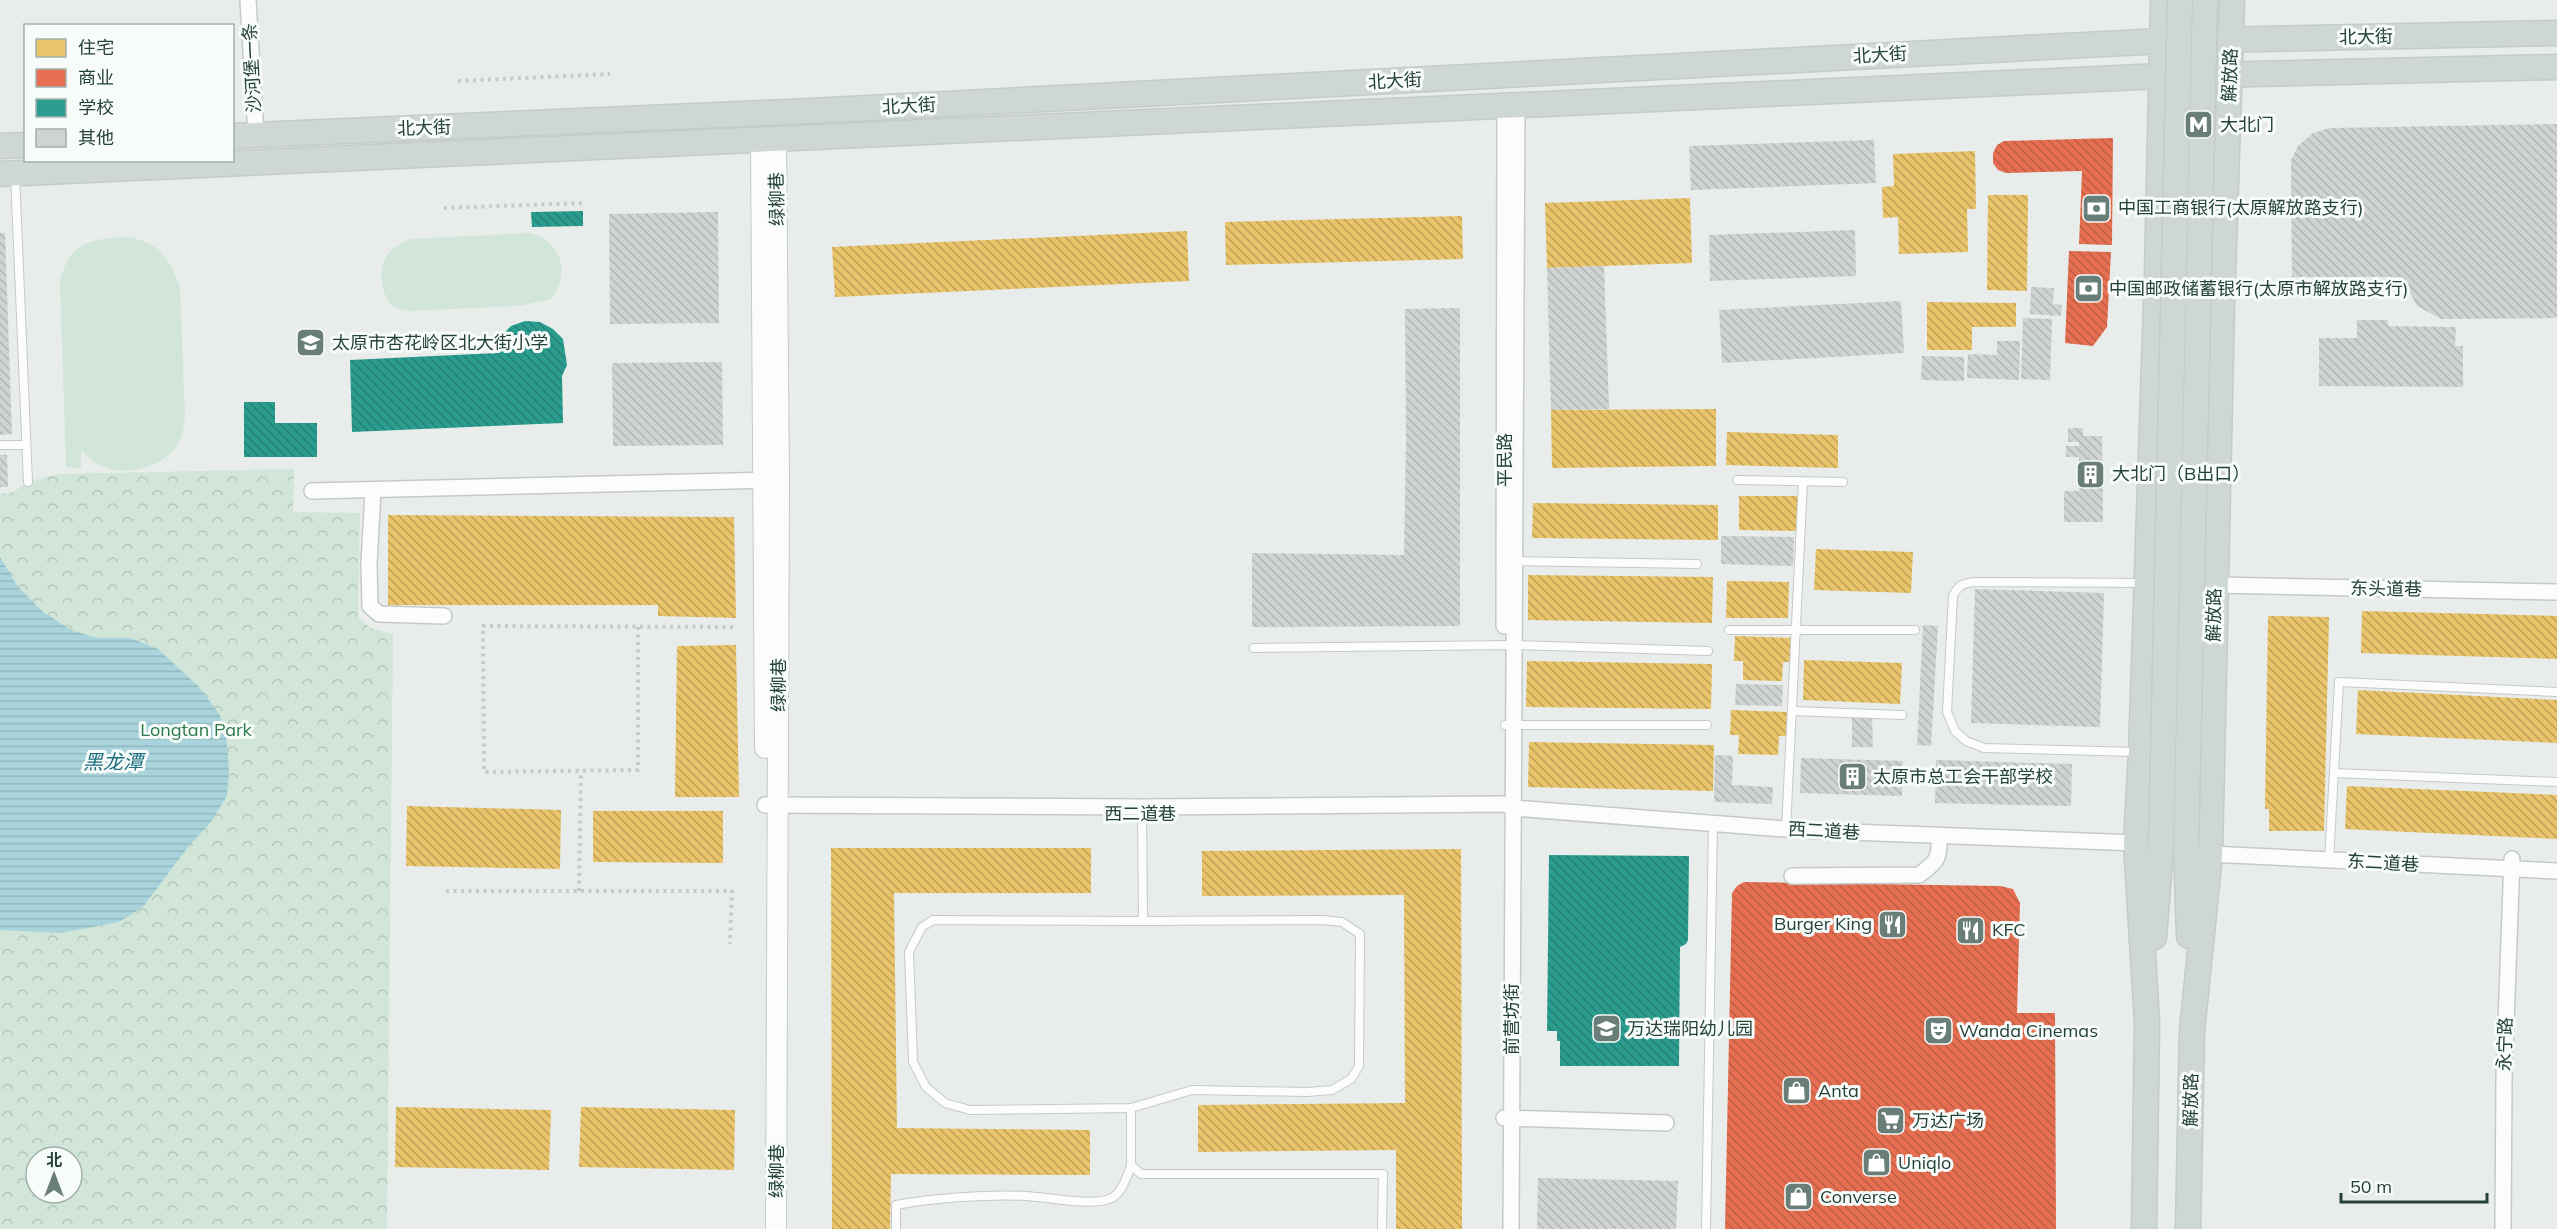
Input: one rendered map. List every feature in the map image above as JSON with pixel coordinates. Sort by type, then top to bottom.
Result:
[{"type":"main road","points":[[2147,1022],[2136,843],[2147,583],[2163,0]]},
{"type":"main road","points":[[2144,1229],[2147,1022],[2162,847],[2180,0]]},
{"type":"main road","name":"解放路","points":[[2188,1229],[2192,1032],[2186,847],[2205,0]]},
{"type":"main road","name":"解放路","points":[[2192,1032],[2210,849],[2215,585],[2232,0]]},
{"type":"main road","name":"北大街","points":[[234,136],[811,111],[2162,41],[2557,33]]},
{"type":"main road","points":[[8,174],[2162,76],[2557,68]]},
{"type":"main road","points":[[0,146],[24,145]]},
{"type":"street","name":"沙河堡一条","points":[[248,0],[256,135]]},
{"type":"street","name":"平民路","points":[[1507,808],[1510,724],[1511,107]]},
{"type":"street","name":"绿柳巷","points":[[769,141],[776,1229]]},
{"type":"street","points":[[312,491],[771,480]]},
{"type":"street","points":[[373,490],[369,574],[370,606],[379,614],[444,616]]},
{"type":"street","name":"东头道巷","points":[[2215,585],[2557,592]]},
{"type":"street","name":"绿柳巷","points":[[764,1229],[772,808]]},
{"type":"street","name":"西二道巷","points":[[772,808],[1142,810],[1507,808],[1786,830],[1940,838],[2136,843]]},
{"type":"street","name":"前营坊街","points":[[1507,808],[1508,1118],[1511,1229]]},
{"type":"street","points":[[1792,876],[1919,875],[1936,863],[1940,852],[1940,838]]},
{"type":"street","name":"东二道巷","points":[[2210,849],[2511,864],[2557,871]]},
{"type":"street","name":"东二道巷","points":[[2511,864],[2557,861]]},
{"type":"street","name":"永宁路","points":[[2503,1229],[2504,1077],[2511,864]]},
{"type":"street","points":[[1508,1118],[1666,1123]]},
{"type":"street","name":"前营坊街","points":[[1502,1229],[1508,1118]]},
{"type":"lane","points":[[8,174],[28,482]]},
{"type":"lane","points":[[0,445],[26,445]]},
{"type":"lane","points":[[1737,480],[1843,482]]},
{"type":"lane","points":[[1786,830],[1803,482]]},
{"type":"lane","points":[[1510,561],[1697,564]]},
{"type":"lane","points":[[2141,752],[1984,748],[1966,741],[1955,730],[1947,712],[1953,596],[1957,587],[1975,582],[2147,583]]},
{"type":"lane","points":[[1730,630],[1915,630]]},
{"type":"lane","points":[[1254,648],[1509,645],[1708,651]]},
{"type":"lane","points":[[2330,855],[2339,682],[2557,692]]},
{"type":"lane","points":[[1792,711],[1902,715]]},
{"type":"lane","points":[[1510,724],[1707,725]]},
{"type":"lane","points":[[2334,773],[2557,782]]},
{"type":"lane","points":[[1142,810],[1143,921]]},
{"type":"lane","points":[[1706,1229],[1713,824]]},
{"type":"lane","points":[[933,920],[1143,921],[1323,920],[1342,922],[1360,934],[1359,1066],[1351,1079],[1332,1090],[1307,1092],[1192,1089],[1131,1108],[970,1110],[945,1103],[926,1087],[913,1062],[909,952],[922,927],[933,920]]},
{"type":"lane","points":[[896,1229],[896,1205],[916,1201],[1023,1196],[1096,1201],[1111,1199],[1121,1189],[1131,1165],[1131,1108]]},
{"type":"lane","points":[[1131,1165],[1141,1174],[1383,1174],[1382,1229]]},
{"type":"path","points":[[459,81],[610,74]]},
{"type":"path","points":[[444,208],[583,203]]},
{"type":"path","points":[[638,627],[638,770],[484,772],[483,626],[736,627]]},
{"type":"path","points":[[579,891],[581,771]]},
{"type":"path","points":[[446,891],[732,891],[730,944]]},
{"type":"green space","points":[[530,233],[550,243],[560,260],[561,279],[551,299],[518,306],[411,311],[392,305],[385,294],[381,273],[384,261],[391,251],[409,239]]},
{"type":"green space","points":[[128,237],[148,243],[162,254],[172,268],[180,288],[185,415],[182,436],[169,454],[140,469],[119,471],[109,469],[96,463],[81,450],[81,468],[66,467],[60,283],[63,270],[75,251],[83,245],[103,239]]},
{"type":"green space","name":"Longtan Park","points":[[294,469],[293,512],[360,513],[358,617],[370,628],[393,634],[387,1229],[0,1229],[0,494],[13,492],[28,482],[58,474]]},
{"type":"water","name":"黑龙潭","points":[[0,557],[18,587],[43,612],[71,630],[97,638],[130,638],[158,649],[198,686],[220,715],[227,742],[229,771],[227,796],[210,823],[188,847],[143,907],[119,922],[61,933],[0,930]]},
{"type":"building: 住宅","points":[[1975,151],[1976,209],[1967,209],[1968,252],[1899,254],[1898,217],[1883,218],[1882,187],[1894,186],[1893,154]]},
{"type":"building: 住宅","points":[[1988,195],[2028,195],[2027,291],[1987,290]]},
{"type":"building: 住宅","points":[[1690,198],[1692,263],[1547,268],[1545,203]]},
{"type":"building: 住宅","points":[[1462,216],[1463,259],[1226,265],[1225,222]]},
{"type":"building: 住宅","points":[[1187,231],[1189,281],[835,297],[832,247]]},
{"type":"building: 住宅","points":[[1927,302],[2016,303],[2016,327],[1972,327],[1972,350],[1927,350]]},
{"type":"building: 住宅","points":[[1716,409],[1716,466],[1552,468],[1551,410]]},
{"type":"building: 住宅","points":[[1727,432],[1838,435],[1838,468],[1726,465]]},
{"type":"building: 住宅","points":[[1739,496],[1798,496],[1798,531],[1739,530]]},
{"type":"building: 住宅","points":[[1533,503],[1718,505],[1718,540],[1532,538]]},
{"type":"building: 住宅","points":[[388,515],[734,517],[736,618],[658,616],[658,605],[388,605]]},
{"type":"building: 住宅","points":[[1816,549],[1913,552],[1911,593],[1814,590]]},
{"type":"building: 住宅","points":[[1528,575],[1713,577],[1712,623],[1528,620]]},
{"type":"building: 住宅","points":[[1727,581],[1789,582],[1788,618],[1726,618]]},
{"type":"building: 住宅","points":[[2362,611],[2557,616],[2557,659],[2361,653]]},
{"type":"building: 住宅","points":[[2268,616],[2329,617],[2324,831],[2269,831],[2269,809],[2265,809]]},
{"type":"building: 住宅","points":[[1735,636],[1792,638],[1792,662],[1783,662],[1782,681],[1743,680],[1743,661],[1734,661]]},
{"type":"building: 住宅","points":[[736,645],[739,797],[675,797],[677,646]]},
{"type":"building: 住宅","points":[[1804,660],[1902,663],[1900,704],[1803,700]]},
{"type":"building: 住宅","points":[[1527,661],[1712,664],[1711,709],[1526,707]]},
{"type":"building: 住宅","points":[[2358,690],[2557,700],[2557,743],[2356,734]]},
{"type":"building: 住宅","points":[[1731,710],[1788,712],[1787,736],[1779,736],[1778,755],[1738,754],[1739,735],[1730,735]]},
{"type":"building: 住宅","points":[[1529,742],[1714,745],[1713,791],[1528,787]]},
{"type":"building: 住宅","points":[[2347,786],[2557,795],[2557,839],[2345,829]]},
{"type":"building: 住宅","points":[[407,806],[561,810],[560,869],[406,866]]},
{"type":"building: 住宅","points":[[593,811],[723,811],[723,863],[593,862]]},
{"type":"building: 住宅","points":[[831,848],[1091,848],[1091,893],[894,893],[897,1128],[1090,1130],[1090,1175],[891,1174],[890,1229],[832,1229]]},
{"type":"building: 住宅","points":[[1461,849],[1462,1229],[1396,1229],[1396,1150],[1198,1152],[1198,1105],[1405,1103],[1404,895],[1202,896],[1202,851]]},
{"type":"building: 住宅","points":[[396,1107],[551,1110],[549,1170],[395,1167]]},
{"type":"building: 住宅","points":[[581,1107],[735,1110],[734,1170],[579,1167]]},
{"type":"building: 商业","name":"中国工商银行(太原解放路支行)","points":[[2113,138],[2112,245],[2079,244],[2082,171],[2006,173],[1998,170],[1993,163],[1993,153],[1997,145],[2004,141]]},
{"type":"building: 商业","name":"中国邮政储蓄银行(太原市解放路支行)","points":[[2069,251],[2111,252],[2107,327],[2093,346],[2065,343]]},
{"type":"building: 商业","name":"万达广场","points":[[1744,882],[2000,886],[2013,889],[2020,903],[2017,1013],[2055,1013],[2056,1229],[1725,1229],[1732,893]]},
{"type":"building: 学校","points":[[583,211],[583,226],[532,227],[531,212]]},
{"type":"building: 学校","points":[[525,321],[540,322],[553,329],[563,339],[567,365],[562,376],[563,423],[352,432],[350,360],[497,353],[500,337],[511,326]]},
{"type":"building: 学校","points":[[244,402],[275,402],[275,423],[317,423],[317,457],[244,457]]},
{"type":"building: 学校","name":"万达瑞阳幼儿园","points":[[1549,855],[1689,856],[1688,940],[1680,947],[1679,1066],[1560,1066],[1560,1041],[1557,1041],[1557,1031],[1547,1031]]},
{"type":"building: 其他","points":[[2557,124],[2557,318],[2441,319],[2417,306],[2402,277],[2292,277],[2291,160],[2298,146],[2313,133],[2330,128]]},
{"type":"building: 其他","points":[[1874,140],[1876,183],[1691,190],[1689,146]]},
{"type":"building: 其他","points":[[718,212],[719,323],[610,324],[609,214]]},
{"type":"building: 其他","points":[[1855,230],[1856,276],[1710,281],[1709,235]]},
{"type":"building: 其他","points":[[0,233],[5,233],[12,434],[0,435]]},
{"type":"building: 其他","points":[[1604,266],[1609,409],[1551,410],[1547,268]]},
{"type":"building: 其他","points":[[2031,287],[2054,288],[2053,304],[2062,305],[2061,316],[2030,314]]},
{"type":"building: 其他","points":[[1901,301],[1904,353],[1722,363],[1719,310]]},
{"type":"building: 其他","points":[[1460,308],[1460,626],[1252,627],[1252,553],[1404,555],[1405,309]]},
{"type":"building: 其他","points":[[2023,318],[2052,319],[2050,380],[2021,379]]},
{"type":"building: 其他","points":[[2357,320],[2388,320],[2388,326],[2456,327],[2455,346],[2463,346],[2463,387],[2319,386],[2319,338],[2357,338]]},
{"type":"building: 其他","points":[[1997,341],[2020,341],[2019,380],[1967,378],[1968,354],[1997,355]]},
{"type":"building: 其他","points":[[1922,356],[1964,357],[1964,381],[1921,380]]},
{"type":"building: 其他","points":[[722,362],[723,445],[613,446],[612,363]]},
{"type":"building: 其他","name":"大北门（B出口）","points":[[2068,428],[2083,428],[2083,436],[2102,436],[2103,522],[2064,522],[2064,491],[2079,491],[2079,457],[2066,457],[2066,446],[2079,446],[2079,442],[2068,442]]},
{"type":"building: 其他","points":[[0,455],[7,455],[8,487],[0,487]]},
{"type":"building: 其他","points":[[1721,536],[1794,537],[1793,566],[1721,564]]},
{"type":"building: 其他","points":[[1975,589],[2104,593],[2100,727],[1971,723]]},
{"type":"building: 其他","points":[[1923,625],[1938,626],[1931,746],[1917,745]]},
{"type":"building: 其他","points":[[1736,684],[1783,685],[1782,706],[1735,705]]},
{"type":"building: 其他","points":[[1852,718],[1872,718],[1873,747],[1852,747]]},
{"type":"building: 其他","points":[[1715,755],[1733,756],[1732,785],[1773,787],[1772,804],[1714,802]]},
{"type":"building: 其他","name":"太原市总工会干部学校","points":[[1801,758],[1903,761],[1902,796],[1800,793]]},
{"type":"building: 其他","points":[[1936,760],[2072,764],[2071,806],[1935,803]]},
{"type":"building: 其他","points":[[1538,1178],[1678,1181],[1676,1229],[1537,1229]]},
{"type":"place","name":"大北门","points":[[2199,125]]},
{"type":"place","name":"中国工商银行(太原解放路支行)","points":[[2097,208]]},
{"type":"place","name":"中国邮政储蓄银行(太原市解放路支行)","points":[[2088,289]]},
{"type":"place","name":"太原市杏花岭区北大街小学","points":[[311,343]]},
{"type":"place","name":"大北门（B出口）","points":[[2091,474]]},
{"type":"place","name":"太原市总工会干部学校","points":[[1852,777]]},
{"type":"place","name":"Burger King","points":[[1893,924]]},
{"type":"place","name":"KFC","points":[[1971,930]]},
{"type":"place","name":"万达瑞阳幼儿园","points":[[1606,1029]]},
{"type":"place","name":"Wanda Cinemas","points":[[1938,1031]]},
{"type":"place","name":"Anta","points":[[1797,1091]]},
{"type":"place","name":"万达广场","points":[[1891,1121]]},
{"type":"place","name":"Uniqlo","points":[[1877,1163]]},
{"type":"place","name":"Converse","points":[[1799,1197]]}]
